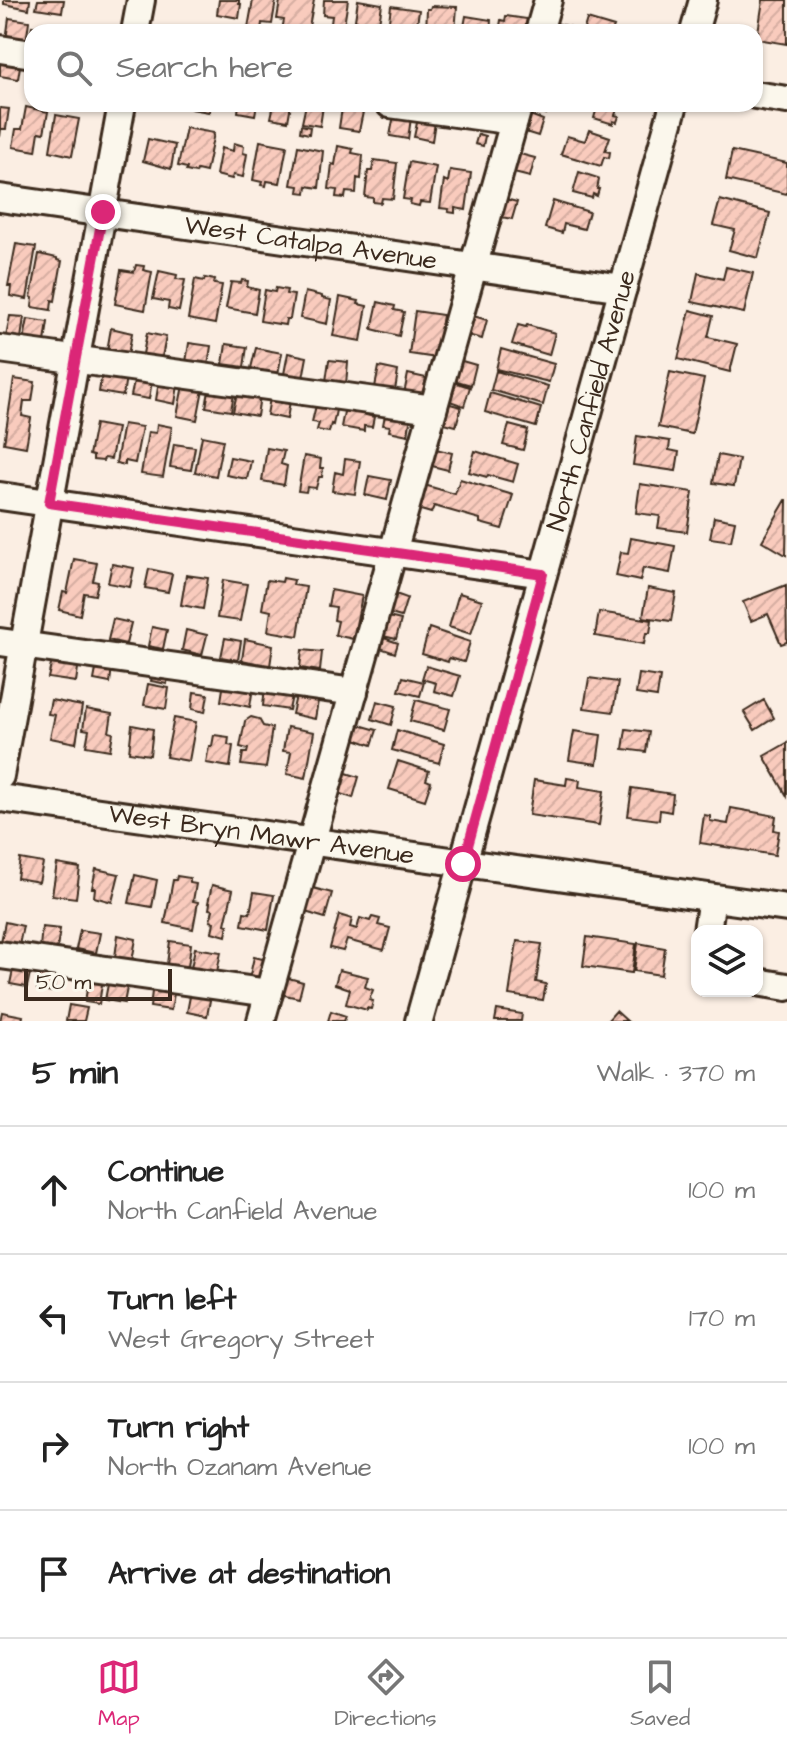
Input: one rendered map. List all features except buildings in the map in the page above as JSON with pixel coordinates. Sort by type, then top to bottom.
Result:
[{"type":"street","points":[[136,24],[141,0]]},
{"type":"street","points":[[541,24],[548,0]]},
{"type":"street","points":[[696,24],[703,0]]},
{"type":"street","points":[[0,49],[24,53]]},
{"type":"street","points":[[763,96],[787,100]]},
{"type":"street","points":[[0,776],[12,643],[49,503],[121,112]]},
{"type":"street","name":"North Canfield Avenue","points":[[419,1021],[672,112]]},
{"type":"street","points":[[261,1021],[516,113]]},
{"type":"street","name":"West Catalpa Avenue","points":[[0,198],[623,288]]},
{"type":"street","points":[[0,349],[433,409]]},
{"type":"street","points":[[0,496],[543,574]]},
{"type":"street","points":[[12,643],[354,692]]},
{"type":"street","name":"West Bryn Mawr Avenue","points":[[0,798],[787,908]]},
{"type":"street","points":[[708,925],[712,898]]},
{"type":"street","points":[[0,955],[269,993]]},
{"type":"street","points":[[763,983],[787,987]]},
{"type":"route","points":[[103,212],[49,503],[543,574],[463,864]]}]
